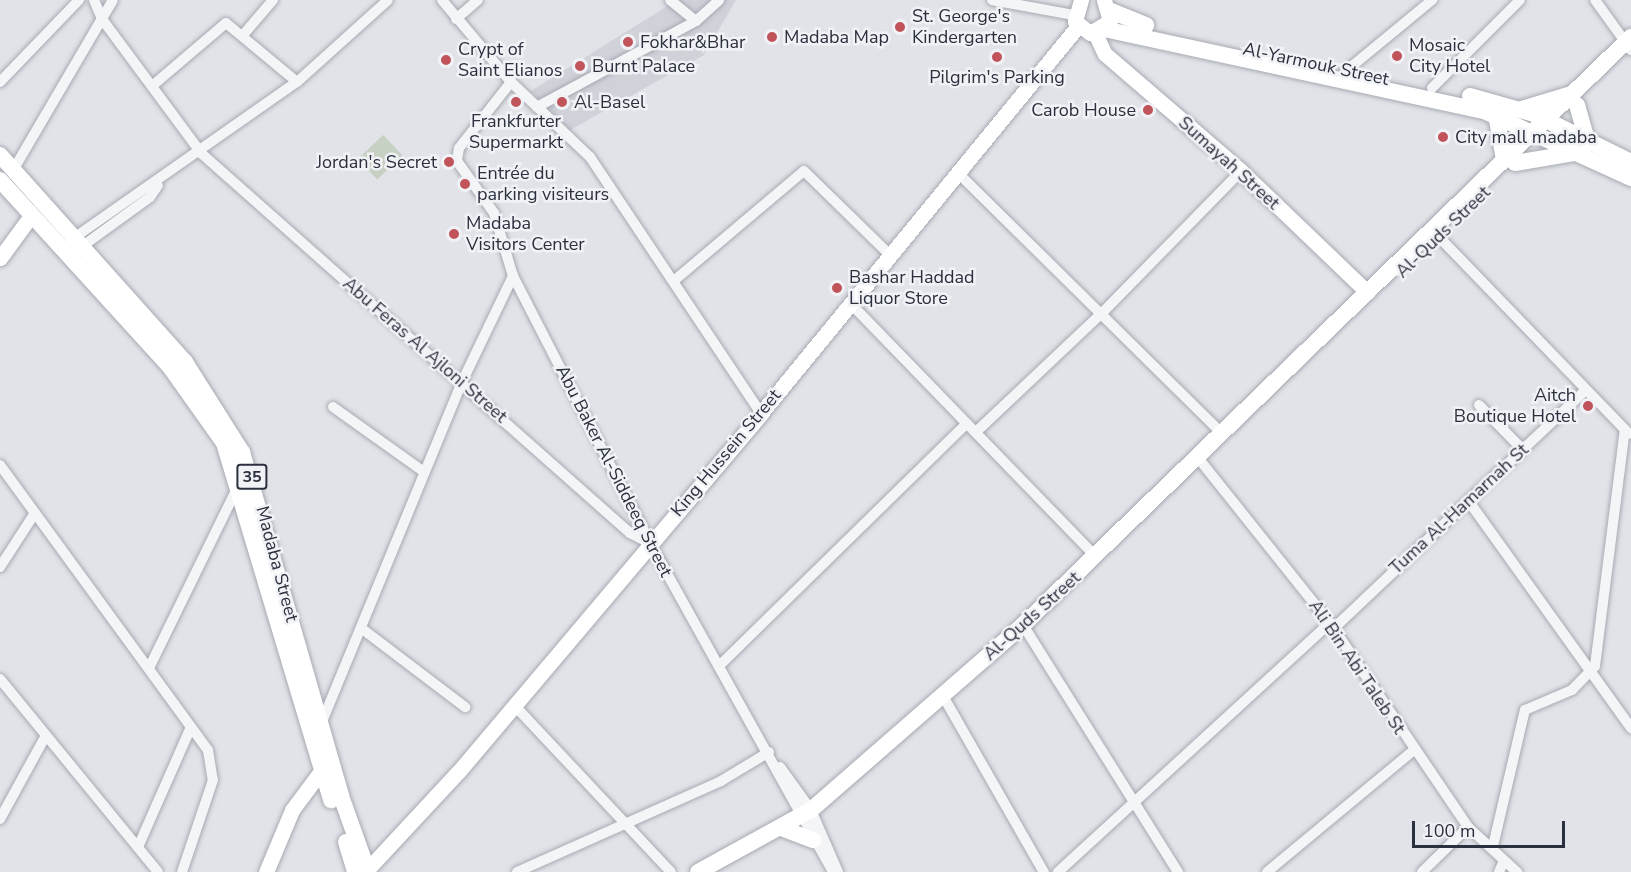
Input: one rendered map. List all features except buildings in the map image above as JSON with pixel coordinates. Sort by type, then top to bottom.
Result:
[{"type":"main road","name":"King Hussein Street","points":[[364,871],[514,705],[851,304],[958,174],[1076,20],[1081,0]]},
{"type":"main road","points":[[1076,20],[1099,31],[1106,3]]},
{"type":"main road","name":"Al-Yarmouk Street","points":[[1106,3],[1192,36],[1522,109],[1545,128]]},
{"type":"main road","name":"Al-Yarmouk Street","points":[[1099,31],[1496,114],[1545,128]]},
{"type":"main road","name":"Sumayah Street","points":[[1099,31],[1105,54],[1241,171],[1370,295]]},
{"type":"main road","name":"Al-Quds Street","points":[[698,872],[784,829],[807,813],[1023,625],[1576,99],[1630,44]]},
{"type":"main road","points":[[1522,109],[1576,99],[1582,148]]},
{"type":"main road","points":[[1496,114],[1509,161],[1582,148],[1631,162]]},
{"type":"main road","points":[[1545,128],[1631,178]]},
{"type":"main road","name":"Madaba Street","points":[[0,155],[6,176],[30,217],[70,249],[185,362],[242,452],[364,871]]},
{"type":"main road","name":"Madaba Street","points":[[6,176],[182,383],[224,443],[240,482],[321,771],[364,871]]},
{"type":"main road","points":[[0,258],[30,217]]},
{"type":"main road","name":"Al-Quds Street","points":[[1370,295],[1438,236],[1450,218]]},
{"type":"main road","points":[[266,872],[292,810],[321,771]]},
{"type":"main road","points":[[784,829],[813,840]]},
{"type":"street","points":[[0,82],[79,0]]},
{"type":"street","name":"Abu Feras Al Ajloni Street","points":[[94,0],[102,19],[202,154],[630,533],[650,543]]},
{"type":"street","points":[[6,176],[113,0]]},
{"type":"street","points":[[243,35],[273,0]]},
{"type":"street","points":[[70,249],[150,196],[158,185],[297,82],[388,0]]},
{"type":"street","points":[[442,0],[511,82],[590,157],[676,279],[761,413]]},
{"type":"street","points":[[456,19],[478,0]]},
{"type":"street","points":[[670,0],[696,21]]},
{"type":"street","points":[[537,107],[696,21],[719,0]]},
{"type":"street","points":[[992,0],[1076,20]]},
{"type":"street","points":[[1346,71],[1432,0]]},
{"type":"street","points":[[1432,88],[1520,0]]},
{"type":"street","points":[[1594,0],[1630,44]]},
{"type":"street","points":[[152,86],[223,23],[243,35],[297,82]]},
{"type":"street","name":"Abu Baker Al-Siddeeq Street","points":[[511,82],[456,154],[494,213],[513,276],[650,543],[770,755],[807,813],[838,872]]},
{"type":"street","points":[[676,279],[804,171],[890,255]]},
{"type":"street","points":[[977,431],[1104,312],[1241,171]]},
{"type":"street","points":[[958,174],[1104,312],[1223,434]]},
{"type":"street","points":[[1438,236],[1628,433],[1593,675]]},
{"type":"street","points":[[321,724],[462,382],[513,276]]},
{"type":"street","points":[[851,304],[964,426],[977,431],[1096,557]]},
{"type":"street","name":"Tuma Al-Hamarnah St","points":[[1058,872],[1470,503],[1586,390]]},
{"type":"street","points":[[1479,405],[1523,450]]},
{"type":"street","points":[[333,407],[424,472]]},
{"type":"street","points":[[720,665],[964,426]]},
{"type":"street","name":"Ali Bin Abi Taleb St","points":[[1199,459],[1331,626],[1468,827],[1493,846],[1504,861],[1517,872]]},
{"type":"street","points":[[0,465],[150,666],[208,750],[213,780],[182,872]]},
{"type":"street","points":[[150,666],[240,482]]},
{"type":"street","points":[[1470,503],[1631,728]]},
{"type":"street","points":[[0,567],[35,513]]},
{"type":"street","points":[[1023,625],[1178,872]]},
{"type":"street","points":[[361,628],[465,707]]},
{"type":"street","points":[[1493,846],[1525,710],[1593,675]]},
{"type":"street","points":[[0,680],[158,872]]},
{"type":"street","points":[[943,696],[1044,872]]},
{"type":"street","points":[[514,705],[628,822],[670,872]]},
{"type":"street","points":[[138,847],[190,727]]},
{"type":"street","points":[[0,819],[45,737]]},
{"type":"street","points":[[1267,872],[1414,750]]},
{"type":"street","points":[[518,872],[721,781],[770,755]]},
{"type":"street","name":"Abu Baker Al-Siddeeq Street","points":[[807,813],[813,840],[833,872]]},
{"type":"street","points":[[1422,872],[1468,827]]},
{"type":"street","points":[[1499,872],[1504,861]]},
{"type":"shaded area","points":[[677,0],[736,0],[704,55],[570,130],[531,91]]},
{"type":"green space","points":[[383,135],[402,155],[377,179],[358,159]]},
{"type":"place","name":"St. George's Kindergarten","points":[[900,27]]},
{"type":"place","name":"Madaba Map","points":[[772,37]]},
{"type":"place","name":"Fokhar&Bhar","points":[[628,42]]},
{"type":"place","name":"Mosaic City Hotel","points":[[1397,56]]},
{"type":"place","name":"Pilgrim's Parking","points":[[997,57]]},
{"type":"place","name":"Crypt of Saint Elianos","points":[[446,60]]},
{"type":"place","name":"Burnt Palace","points":[[580,66]]},
{"type":"place","name":"Frankfurter Supermarkt","points":[[516,102]]},
{"type":"place","name":"Al-Basel","points":[[562,102]]},
{"type":"place","name":"Carob House","points":[[1148,110]]},
{"type":"place","name":"City mall madaba","points":[[1443,137]]},
{"type":"place","name":"Jordan's Secret","points":[[449,162]]},
{"type":"place","name":"Entrée du parking visiteurs","points":[[465,184]]},
{"type":"place","name":"Madaba Visitors Center","points":[[454,234]]},
{"type":"place","name":"Bashar Haddad Liquor Store","points":[[837,288]]},
{"type":"place","name":"Aitch Boutique Hotel","points":[[1588,406]]}]
